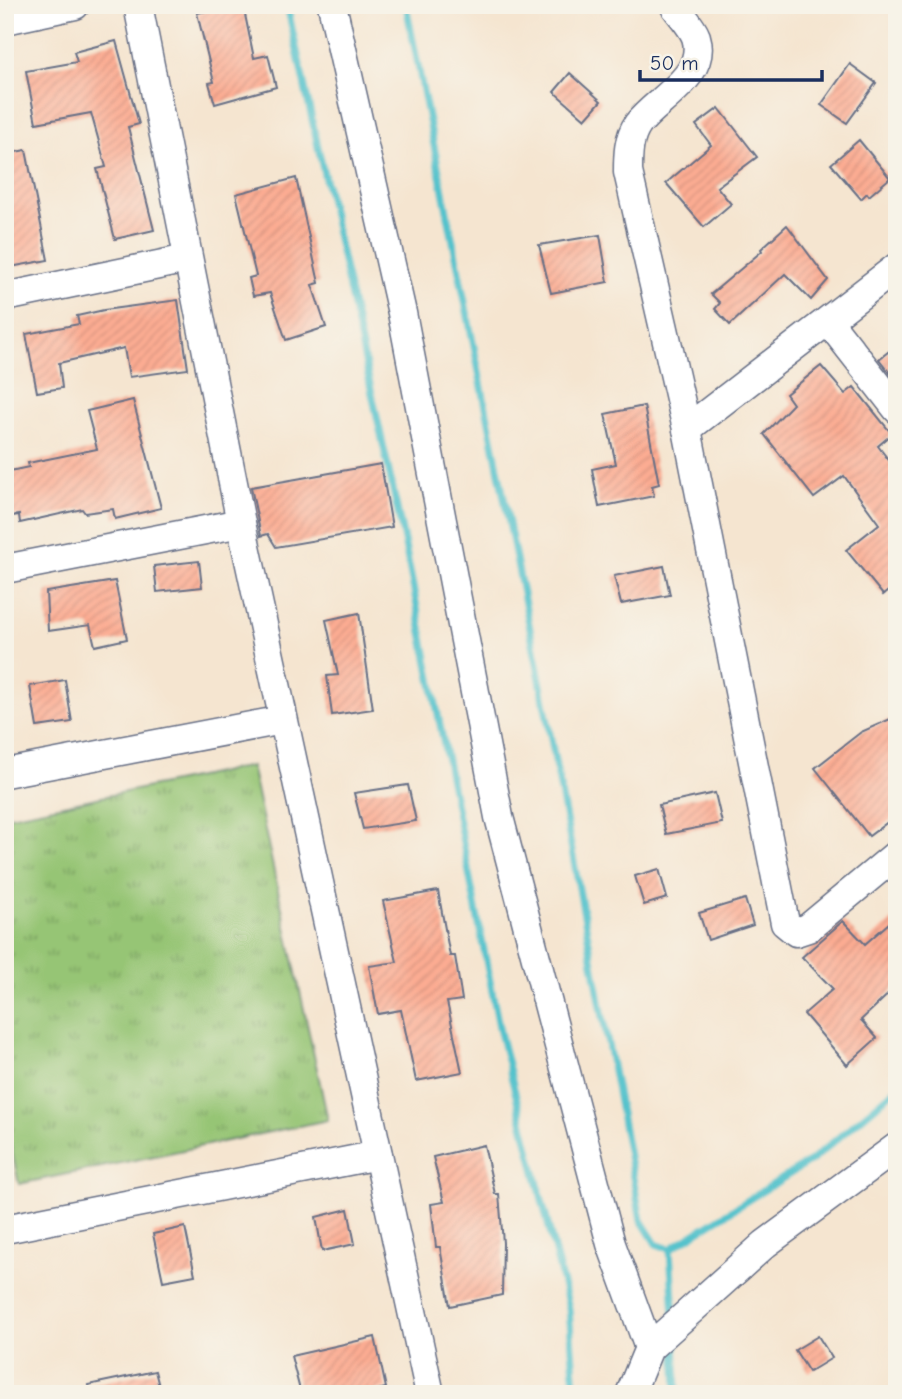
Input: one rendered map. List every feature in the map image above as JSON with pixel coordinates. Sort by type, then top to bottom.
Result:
[{"type":"street","points":[[5,20],[75,5]]},
{"type":"street","points":[[138,5],[241,523],[430,1394]]},
{"type":"street","points":[[332,5],[402,313],[499,817],[611,1244],[649,1348]]},
{"type":"street","points":[[674,5],[696,36],[696,57],[678,86],[637,125],[628,147],[628,172],[687,429],[785,923],[796,932],[808,928],[897,854]]},
{"type":"street","points":[[5,297],[187,259]]},
{"type":"street","points":[[687,429],[897,267]]},
{"type":"street","points":[[829,322],[897,409]]},
{"type":"street","points":[[5,569],[241,523]]},
{"type":"street","points":[[5,773],[283,720]]},
{"type":"street","points":[[631,1394],[649,1348],[765,1244],[897,1147]]},
{"type":"street","points":[[6,1226],[378,1155]]},
{"type":"green space","points":[[251,766],[328,1120],[19,1184],[5,1120],[5,817]]},
{"type":"building","points":[[243,5],[254,58],[268,55],[276,87],[215,104],[209,83],[214,82],[197,13]]},
{"type":"building","points":[[116,41],[139,124],[128,127],[154,230],[115,239],[97,169],[106,167],[91,113],[36,123],[26,71],[77,62],[74,52]]},
{"type":"building","points":[[850,64],[876,83],[847,123],[821,105]]},
{"type":"building","points":[[570,73],[601,101],[585,119],[554,92]]},
{"type":"building","points":[[719,108],[757,157],[717,187],[731,204],[704,227],[666,183],[711,145],[696,125]]},
{"type":"building","points":[[859,140],[890,178],[869,196],[867,193],[861,199],[831,164]]},
{"type":"building","points":[[26,150],[48,260],[5,268],[5,154]]},
{"type":"building","points":[[296,178],[319,283],[312,285],[326,327],[286,340],[270,293],[253,296],[249,278],[256,276],[236,194]]},
{"type":"building","points":[[787,225],[828,280],[811,300],[785,274],[730,325],[715,309],[720,303],[711,294],[762,251],[761,249]]},
{"type":"building","points":[[600,235],[608,282],[551,293],[539,245]]},
{"type":"building","points":[[178,300],[188,369],[129,377],[124,348],[59,363],[62,388],[37,392],[26,334],[79,324],[77,316]]},
{"type":"building","points":[[897,345],[897,382],[879,359]]},
{"type":"building","points":[[821,366],[845,394],[854,387],[892,434],[878,446],[897,471],[897,584],[883,595],[846,550],[879,524],[844,476],[814,498],[764,434],[793,404],[786,394]]},
{"type":"building","points":[[133,400],[161,508],[115,519],[113,509],[85,513],[82,509],[20,523],[19,515],[5,517],[5,472],[29,467],[28,463],[97,449],[87,411]]},
{"type":"building","points":[[644,406],[659,484],[652,486],[654,496],[599,507],[592,469],[616,464],[605,414]]},
{"type":"building","points":[[381,464],[392,527],[276,547],[268,534],[261,536],[251,487]]},
{"type":"building","points":[[199,561],[202,587],[157,592],[154,566]]},
{"type":"building","points":[[664,566],[670,595],[621,604],[614,576]]},
{"type":"building","points":[[115,581],[127,639],[95,646],[90,625],[48,631],[46,592]]},
{"type":"building","points":[[359,613],[373,709],[332,715],[327,676],[338,675],[326,620]]},
{"type":"building","points":[[65,680],[72,722],[37,727],[30,686]]},
{"type":"building","points":[[897,716],[897,815],[869,836],[815,768],[861,732]]},
{"type":"building","points":[[408,785],[416,821],[363,829],[354,793]]},
{"type":"building","points":[[715,793],[722,823],[666,834],[659,805]]},
{"type":"building","points":[[659,869],[667,898],[644,905],[635,876]]},
{"type":"building","points":[[438,891],[450,956],[455,956],[462,1000],[447,1002],[462,1072],[416,1081],[401,1010],[378,1014],[369,966],[397,962],[383,901]]},
{"type":"building","points":[[745,899],[753,925],[708,940],[699,913]]},
{"type":"building","points":[[897,916],[897,986],[861,1020],[877,1038],[847,1065],[804,1014],[833,989],[802,957],[843,921],[865,944]]},
{"type":"building","points":[[484,1145],[495,1194],[499,1194],[503,1243],[502,1295],[450,1306],[440,1247],[436,1247],[431,1204],[444,1202],[433,1157]]},
{"type":"building","points":[[348,1209],[355,1244],[322,1251],[316,1217]]},
{"type":"building","points":[[185,1227],[195,1275],[163,1281],[153,1234]]},
{"type":"building","points":[[818,1336],[832,1358],[809,1372],[795,1350]]},
{"type":"building","points":[[375,1337],[386,1388],[360,1394],[301,1394],[291,1356]]},
{"type":"building","points":[[155,1371],[161,1394],[89,1394],[88,1385]]},
{"type":"waterway","points":[[287,5],[404,540],[500,1032],[569,1308],[575,1390]]},
{"type":"waterway","points":[[406,5],[537,664],[641,1220],[656,1244],[670,1249],[812,1160],[897,1088]]},
{"type":"waterway","points":[[670,1249],[674,1316]]},
{"type":"waterway","points":[[675,1335],[677,1394]]}]
